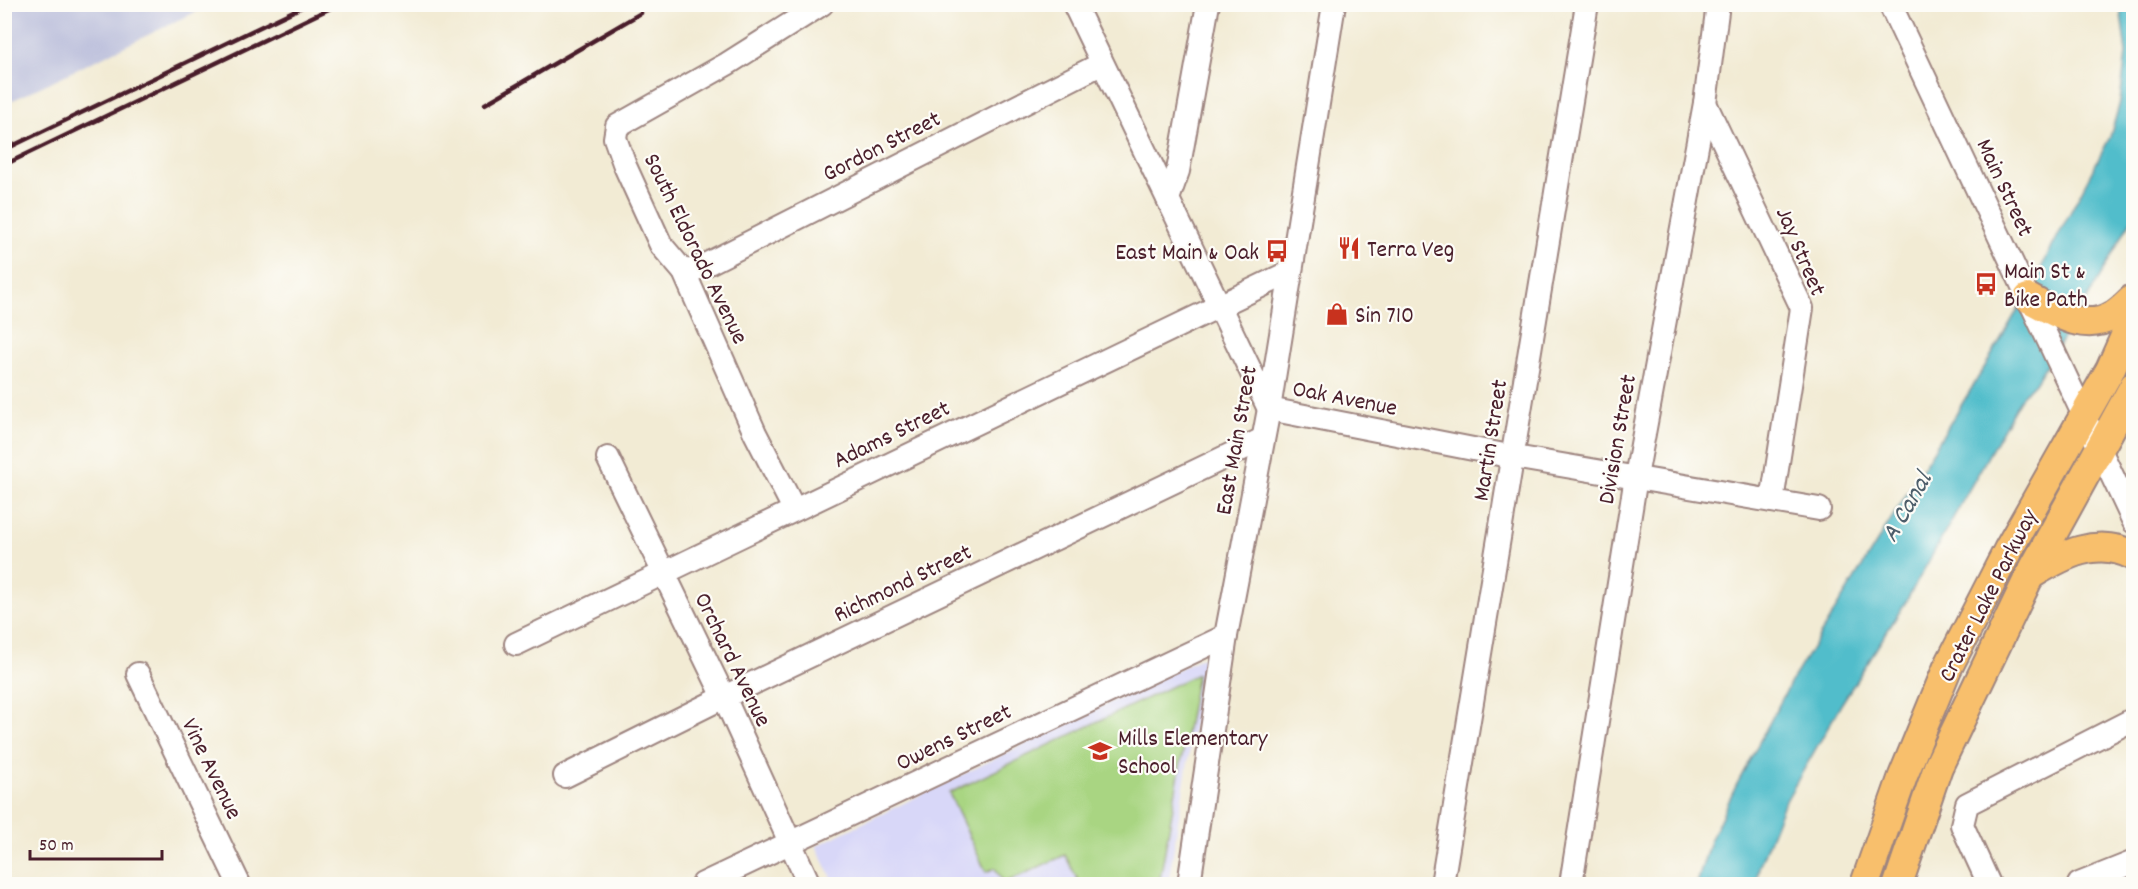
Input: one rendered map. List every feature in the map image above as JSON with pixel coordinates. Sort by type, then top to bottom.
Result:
[{"type":"main road","points":[[2023,287],[2064,318],[2088,323],[2111,317],[2133,298]]},
{"type":"main road","name":"Crater Lake Parkway","points":[[1865,885],[1903,776],[1947,669],[2008,550],[2110,370],[2133,316]]},
{"type":"main road","name":"Crater Lake Parkway","points":[[1898,885],[1938,767],[2030,575],[2133,386]]},
{"type":"main road","points":[[2030,575],[2063,555],[2092,548],[2123,550],[2133,556]]},
{"type":"street","name":"South Eldorado Avenue","points":[[794,509],[755,433],[684,272],[661,244],[615,138],[618,126],[727,64],[822,4]]},
{"type":"street","name":"Oak Avenue","points":[[1074,4],[1269,409],[1514,458],[1819,508]]},
{"type":"street","points":[[1168,199],[1178,171],[1208,4]]},
{"type":"street","name":"East Main Street","points":[[1189,885],[1226,636],[1269,409],[1334,4]]},
{"type":"street","name":"Martin Street","points":[[1442,885],[1587,4]]},
{"type":"street","name":"Division Street","points":[[1571,885],[1636,477],[1705,103],[1718,4]]},
{"type":"street","name":"Main Street","points":[[1890,4],[2133,522]]},
{"type":"street","name":"Gordon Street","points":[[684,272],[699,268],[1101,64]]},
{"type":"street","name":"Jay Street","points":[[1705,103],[1802,308],[1772,501]]},
{"type":"street","name":"Adams Street","points":[[516,644],[1290,272]]},
{"type":"street","name":"Richmond Street","points":[[565,776],[724,697],[1263,439]]},
{"type":"street","name":"Orchard Avenue","points":[[608,458],[724,697],[809,885]]},
{"type":"street","name":"Owens Street","points":[[703,885],[1226,636]]},
{"type":"street","name":"Vine Avenue","points":[[138,674],[239,885]]},
{"type":"street","points":[[1989,885],[1962,825],[1967,804],[2133,719]]},
{"type":"street","points":[[2079,885],[2133,862]]},
{"type":"shaded area","points":[[5,4],[210,4],[210,5],[5,104]]},
{"type":"shaded area","name":"Mills Elementary School","points":[[1205,656],[1168,884],[835,884],[816,846]]},
{"type":"green space","name":"Mills Elementary School","points":[[1197,674],[1159,884],[1080,884],[1065,855],[1004,883],[995,868],[986,872],[949,793]]},
{"type":"water","name":"A Canal","points":[[2120,5],[2133,5],[2133,217],[2084,305],[2035,383],[2022,396],[1905,603],[1842,703],[1783,806],[1759,867],[1756,884],[1697,884],[1710,841],[1791,682],[1984,368],[2031,287],[2110,137],[2120,102],[2126,53]]},
{"type":"railway","points":[[4,150],[308,4]]},
{"type":"railway","points":[[4,165],[339,4]]},
{"type":"railway","points":[[485,104],[641,13]]},
{"type":"place","name":"Terra Veg","points":[[1349,248]]},
{"type":"place","name":"East Main & Oak","points":[[1277,251]]},
{"type":"place","name":"Main St & Bike Path","points":[[1986,284]]},
{"type":"place","name":"Sin 710","points":[[1337,314]]},
{"type":"place","name":"Mills Elementary School","points":[[1100,751]]}]
